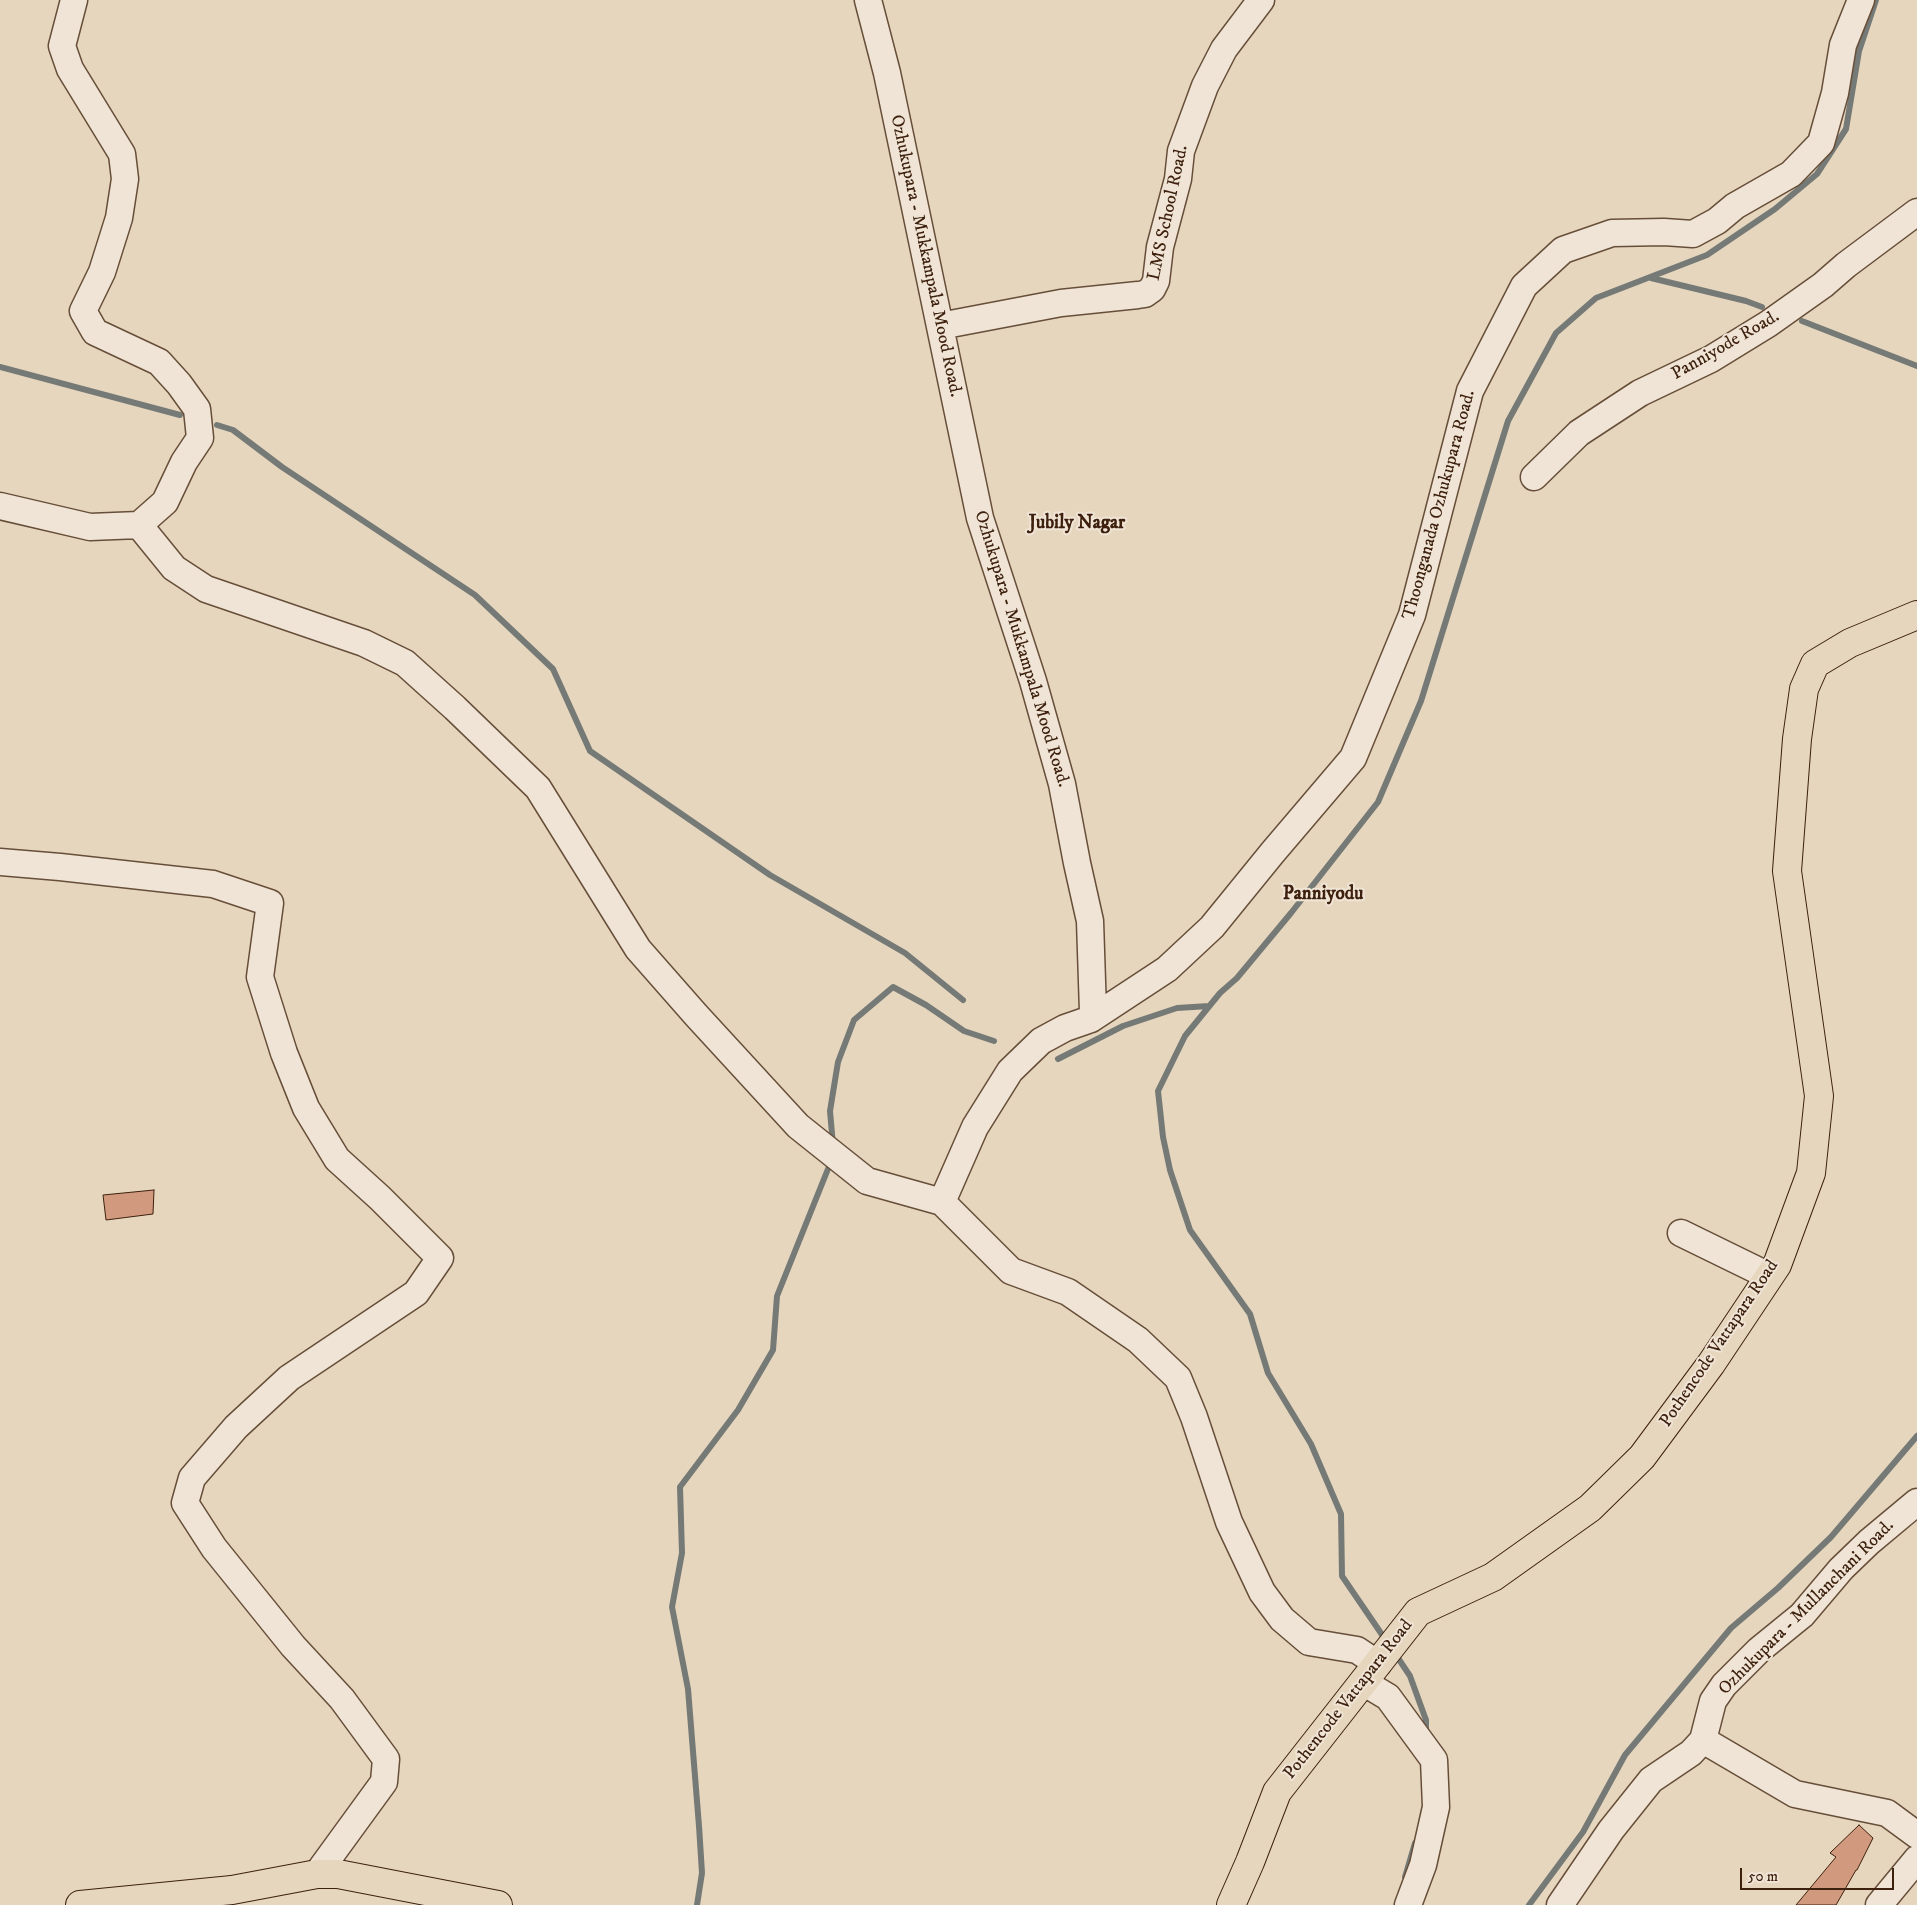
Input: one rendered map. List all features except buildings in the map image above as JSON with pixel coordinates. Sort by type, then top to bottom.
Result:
[{"type":"main road","name":"Pothencode Vattapara Road","points":[[1232,1905],[1277,1792],[1418,1612],[1493,1577],[1590,1508],[1642,1457],[1711,1364],[1777,1265],[1811,1173],[1818,1096],[1787,871],[1797,740],[1804,689],[1815,664],[1850,643],[1917,615]]},
{"type":"main road","points":[[80,1905],[232,1890],[317,1874],[338,1874],[498,1905]]},
{"type":"street","points":[[0,506],[90,527],[139,525],[164,502],[184,462],[200,438],[197,409],[179,384],[159,362],[95,332],[83,311],[102,272],[119,218],[125,179],[122,154],[70,69],[62,46],[74,0]]},
{"type":"street","name":"Ozhukupara - Mukkampala Mood Road.","points":[[868,0],[887,73],[980,518],[1033,680],[1062,784],[1076,863],[1090,921],[1093,1012],[1091,1018]]},
{"type":"street","name":"LMS School Road.","points":[[940,326],[1061,303],[1138,296],[1152,289],[1156,281],[1160,247],[1178,179],[1181,151],[1205,86],[1224,49],[1261,0]]},
{"type":"street","name":"Thoonganada Ozhukupara Road.","points":[[1091,1018],[1167,969],[1212,927],[1353,758],[1412,615],[1470,391],[1524,286],[1563,250],[1612,233],[1664,232],[1693,234],[1716,221],[1735,206],[1791,174],[1820,143],[1835,93],[1843,45],[1861,0]]},
{"type":"street","name":"Panniyode Road.","points":[[1534,477],[1579,433],[1640,393],[1711,359],[1768,324],[1823,286],[1846,265],[1917,212]]},
{"type":"street","points":[[139,525],[174,568],[206,589],[364,643],[405,663],[538,788],[638,949],[798,1126],[866,1181],[942,1202],[1011,1271],[1068,1292],[1138,1340],[1178,1378],[1194,1417],[1229,1522],[1262,1592],[1282,1619],[1309,1642],[1357,1650],[1375,1667],[1388,1697],[1434,1760],[1436,1807],[1423,1866],[1408,1905]]},
{"type":"street","points":[[0,862],[60,866],[213,884],[270,903],[260,977],[284,1053],[306,1108],[337,1159],[380,1198],[440,1258],[416,1293],[289,1378],[236,1427],[192,1478],[185,1503],[214,1548],[293,1646],[342,1700],[386,1760],[384,1782],[317,1874]]},
{"type":"street","points":[[942,1202],[975,1127],[1010,1071],[1041,1041],[1091,1018]]},
{"type":"street","points":[[1681,1233],[1769,1276]]},
{"type":"street","name":"Ozhukupara - Mullanchani Road.","points":[[1703,1740],[1713,1702],[1724,1685],[1759,1650],[1802,1615],[1841,1569],[1869,1542],[1917,1502]]},
{"type":"street","points":[[1560,1905],[1611,1830],[1651,1780],[1691,1752],[1703,1740],[1795,1794],[1888,1813],[1917,1835]]},
{"type":"street","points":[[1880,1905],[1917,1859]]},
{"type":"waterway","points":[[1387,1642],[1342,1576],[1341,1514],[1311,1444],[1268,1373],[1250,1314],[1190,1230],[1170,1170],[1163,1137],[1158,1091],[1185,1036],[1220,993],[1237,978],[1291,913],[1378,802],[1421,701],[1508,421],[1556,333],[1596,298],[1707,255],[1775,209],[1817,174],[1846,129],[1859,51],[1876,0]]},
{"type":"waterway","points":[[1651,278],[1746,301],[1762,307]]},
{"type":"waterway","points":[[1802,321],[1917,366]]},
{"type":"waterway","points":[[0,367],[180,415]]},
{"type":"waterway","points":[[217,425],[233,430],[282,467],[475,595],[553,669],[590,751],[770,875],[905,953],[963,1000]]},
{"type":"waterway","points":[[833,1145],[830,1111],[838,1062],[854,1020],[893,987],[926,1005],[964,1031],[994,1041]]},
{"type":"waterway","points":[[1058,1059],[1123,1026],[1177,1008],[1209,1006]]},
{"type":"waterway","points":[[697,1905],[702,1873],[688,1689],[672,1607],[682,1553],[680,1487],[738,1410],[773,1350],[777,1296],[832,1159]]},
{"type":"waterway","points":[[1529,1905],[1583,1832],[1625,1755],[1731,1628],[1778,1588],[1831,1537],[1917,1436]]},
{"type":"waterway","points":[[1394,1652],[1410,1676],[1426,1720],[1426,1735]]},
{"type":"waterway","points":[[1405,1877],[1415,1843]]},
{"type":"district","name":"Jubily Nagar","points":[[1077,524]]},
{"type":"district","name":"Panniyodu","points":[[1323,895]]}]
